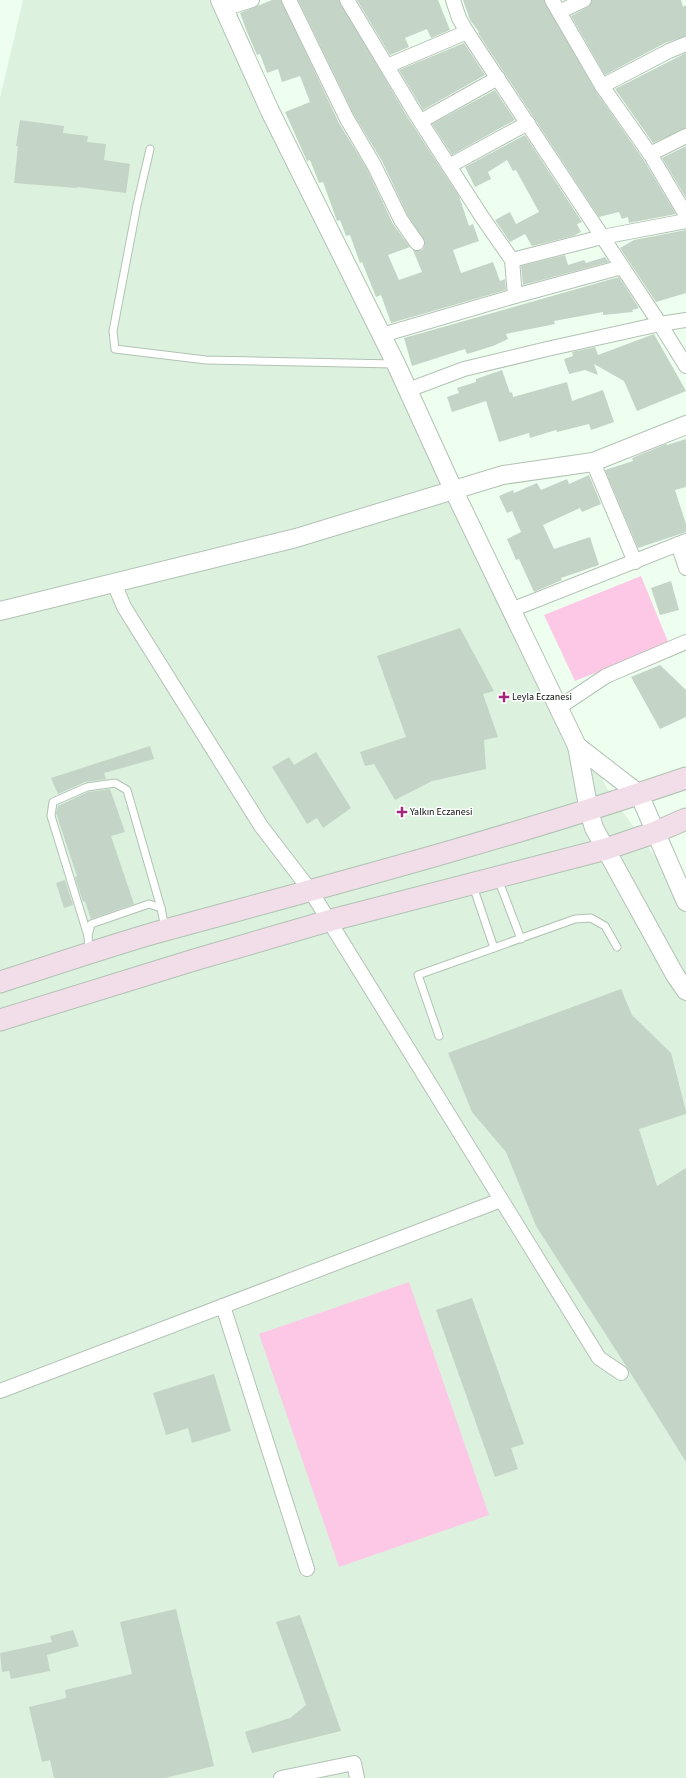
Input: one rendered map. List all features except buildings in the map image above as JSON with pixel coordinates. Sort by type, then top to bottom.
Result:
[{"type":"main road","points":[[0,982],[88,945],[166,930],[310,890],[589,811],[686,778]]},
{"type":"main road","points":[[0,1020],[194,960],[328,921],[606,849],[656,832],[686,819]]},
{"type":"street","points":[[252,0],[222,4],[270,111],[382,335],[510,610],[577,746],[589,811],[594,828],[675,975],[686,991]]},
{"type":"street","points":[[289,0],[347,119],[374,165],[400,220],[417,243]]},
{"type":"street","points":[[347,0],[449,166],[512,260],[515,296]]},
{"type":"street","points":[[453,0],[459,18],[467,32],[660,324],[686,366]]},
{"type":"street","points":[[584,0],[555,6],[602,86],[650,154],[686,215]]},
{"type":"street","points":[[387,66],[467,32]]},
{"type":"street","points":[[602,86],[669,51],[686,44]]},
{"type":"street","points":[[421,121],[498,78]]},
{"type":"street","points":[[449,166],[528,123]]},
{"type":"street","points":[[650,154],[686,136]]},
{"type":"street","points":[[512,260],[602,237],[686,221]]},
{"type":"street","points":[[382,335],[515,296],[622,267]]},
{"type":"street","points":[[408,390],[464,369],[660,324],[686,320]]},
{"type":"street","points":[[0,611],[296,538],[503,475],[593,462],[686,425]]},
{"type":"street","points":[[593,462],[635,562]]},
{"type":"street","points":[[510,610],[682,543],[686,568]]},
{"type":"street","points":[[114,583],[124,607],[261,826],[310,890],[599,1358],[621,1373]]},
{"type":"street","points":[[558,708],[606,676],[686,642]]},
{"type":"street","points":[[577,746],[639,794],[686,902]]},
{"type":"street","points":[[0,1391],[501,1200]]},
{"type":"street","points":[[223,1306],[307,1569]]},
{"type":"street","points":[[281,1778],[354,1763],[357,1778]]},
{"type":"lane","points":[[150,149],[136,205],[113,331],[115,349],[206,360],[396,364]]},
{"type":"lane","points":[[88,945],[51,816],[53,802],[87,787],[115,783],[127,790],[166,930]]},
{"type":"lane","points":[[497,877],[521,938]]},
{"type":"lane","points":[[472,884],[494,948]]},
{"type":"lane","points":[[88,945],[91,924],[149,904],[161,908]]},
{"type":"lane","points":[[439,1036],[418,975],[575,919],[591,918],[605,926],[617,947]]},
{"type":"shaded area","points":[[23,0],[217,0],[238,60],[610,794],[686,899],[686,1778],[0,1778],[0,98]]},
{"type":"shaded area","points":[[641,576],[669,644],[575,681],[544,615]]},
{"type":"shaded area","points":[[409,1282],[489,1515],[339,1567],[259,1334]]},
{"type":"place","name":"Leyla Eczanesi","points":[[504,697]]},
{"type":"place","name":"Yalkın Eczanesi","points":[[402,812]]}]
